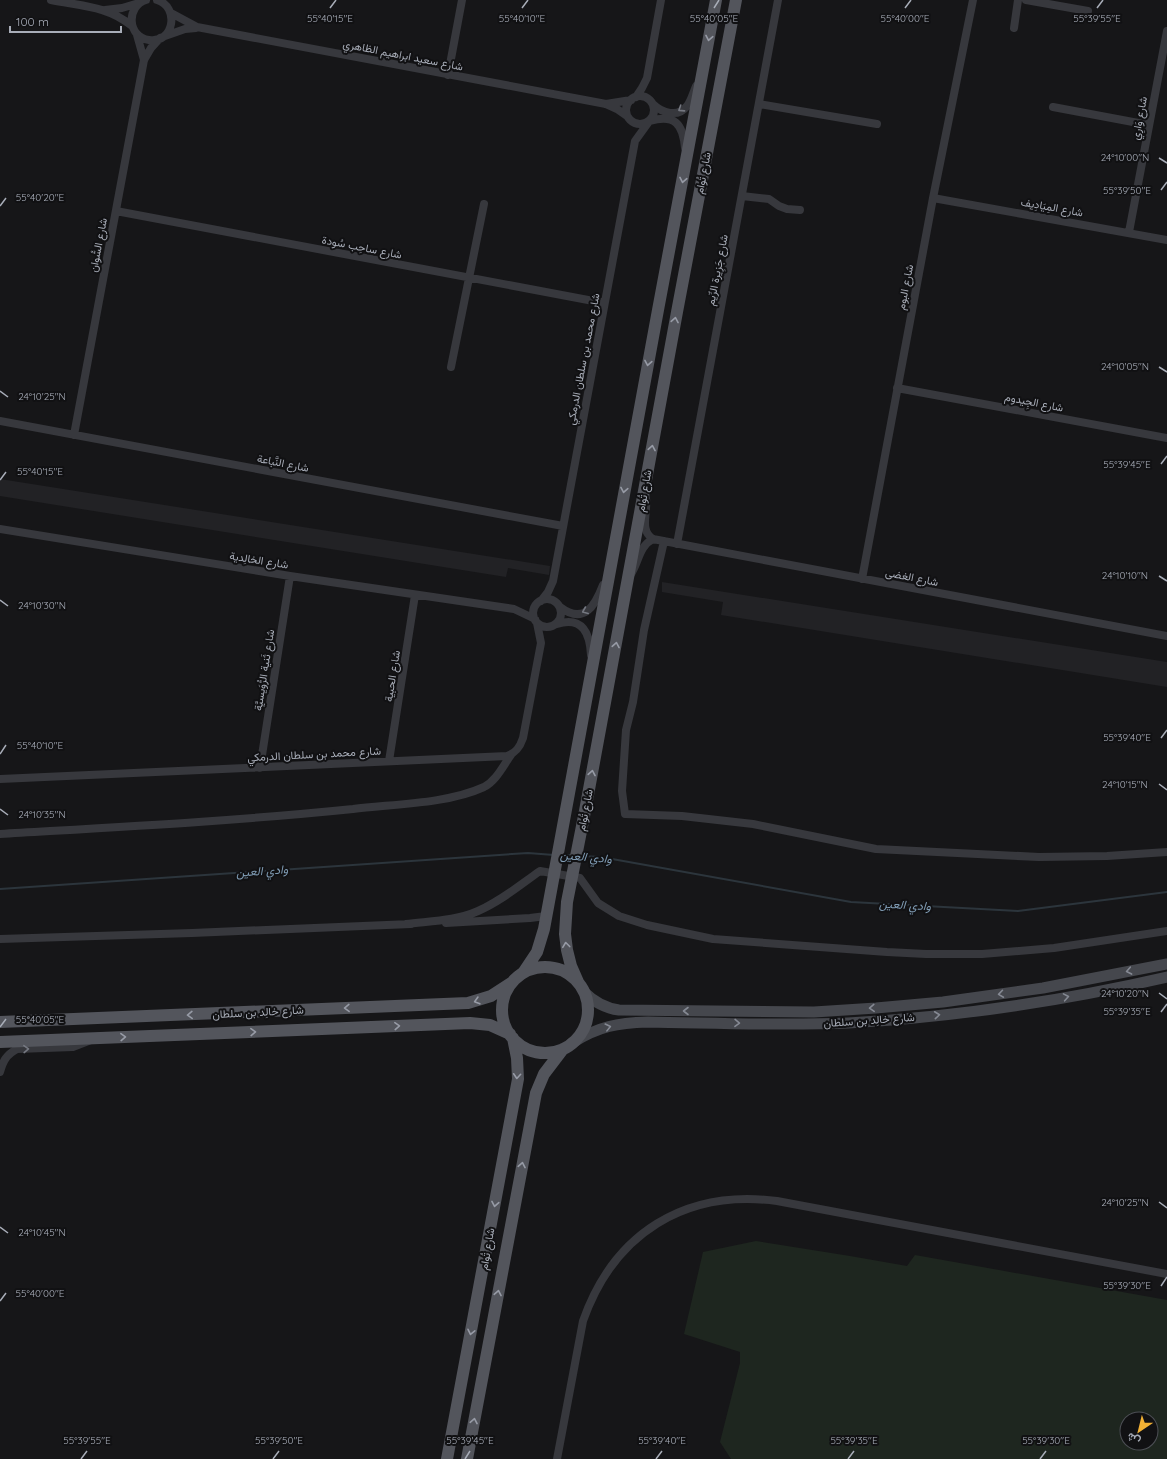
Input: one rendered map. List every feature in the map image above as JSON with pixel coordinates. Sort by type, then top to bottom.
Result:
[{"type":"main road","name":"شارع تُوام","points":[[523,972],[537,952],[541,941],[546,916],[716,0]]},
{"type":"main road","name":"شارع تُوام","points":[[581,987],[571,966],[567,950],[565,934],[567,902],[644,492],[676,312],[736,0]]},
{"type":"main road","points":[[540,967],[558,968],[569,974],[581,987],[587,1003],[586,1019],[580,1034],[567,1046],[552,1052],[541,1052],[531,1050],[521,1045],[511,1036],[504,1022],[502,1008],[504,994],[511,983],[523,972],[540,967]]},
{"type":"main road","name":"شارع خالِد بن سلطان","points":[[0,1022],[468,1003],[491,996],[511,983]]},
{"type":"main road","name":"شارع خالِد بن سلطان","points":[[0,1042],[470,1023],[490,1025],[511,1036]]},
{"type":"main road","name":"شارع تُوام","points":[[447,1459],[518,1079],[517,1058],[511,1036]]},
{"type":"main road","name":"شارع تُوام","points":[[467,1459],[535,1098],[549,1065],[567,1046]]},
{"type":"street","points":[[51,0],[105,10],[132,26]]},
{"type":"street","name":"شارع سعيد ابراهيم الظاهري","points":[[157,0],[197,28]]},
{"type":"street","points":[[448,75],[462,0]]},
{"type":"street","points":[[661,0],[647,78],[642,88],[626,107],[628,117],[632,122],[639,125],[665,118],[679,125],[684,136],[686,164]]},
{"type":"street","name":"شارع جَزِيرة الرِّيم","points":[[677,544],[778,0]]},
{"type":"street","name":"شارع البوم","points":[[862,579],[933,198],[973,0]]},
{"type":"street","points":[[1014,28],[1018,0]]},
{"type":"street","points":[[1026,0],[1088,11]]},
{"type":"street","points":[[105,10],[122,8],[143,1]]},
{"type":"street","points":[[132,26],[132,14],[143,1]]},
{"type":"street","name":"شارع السُّوان","points":[[74,434],[144,60],[151,48],[171,26],[172,19],[168,7]]},
{"type":"street","name":"شارع السُّوان","points":[[132,26],[137,35],[144,60]]},
{"type":"street","name":"شارع سعيد ابراهيم الظاهري","points":[[162,37],[186,29],[197,28],[606,104],[617,109],[628,117]]},
{"type":"street","name":"شارع وَارِي","points":[[1129,232],[1167,31]]},
{"type":"street","points":[[137,35],[149,40],[162,37]]},
{"type":"street","points":[[633,98],[644,96],[664,112],[676,113],[686,107],[705,63]]},
{"type":"street","points":[[647,78],[655,113],[649,122]]},
{"type":"street","name":"شارع سعيد ابراهيم الظاهري","points":[[606,104],[633,98]]},
{"type":"street","points":[[759,104],[877,124]]},
{"type":"street","points":[[1053,107],[1149,125]]},
{"type":"street","name":"شارع محمد بن سلطان الدرمكي","points":[[628,117],[635,142]]},
{"type":"street","name":"شارع محمد بن سلطان الدرمكي","points":[[539,602],[548,592],[553,581],[635,142],[649,122]]},
{"type":"street","points":[[742,196],[769,199],[787,209],[800,210]]},
{"type":"street","name":"شارع المِيَادِيف","points":[[933,198],[1167,240]]},
{"type":"street","points":[[451,367],[484,204]]},
{"type":"street","name":"شارع ساحِب سُودة","points":[[116,212],[604,303]]},
{"type":"street","name":"شارع الجِيدوم","points":[[897,388],[1167,438]]},
{"type":"street","name":"شارع النَّباعة","points":[[0,421],[563,526]]},
{"type":"street","points":[[627,582],[637,564],[642,549],[654,539],[649,536],[645,527],[647,509],[644,492]]},
{"type":"street","name":"شارع الخالِدية","points":[[0,529],[290,576],[514,609],[536,621]]},
{"type":"street","name":"شارع الغضى","points":[[654,539],[1167,636]]},
{"type":"street","points":[[664,541],[644,630],[633,702],[626,730],[622,791],[625,814],[682,816],[753,824],[876,849],[1039,857],[1107,856],[1167,852]]},
{"type":"street","points":[[0,834],[168,824],[441,800],[469,793],[486,786],[494,779],[511,755],[521,745],[541,643],[534,611],[539,602],[552,600],[570,613],[576,614],[588,611],[599,596],[610,567]]},
{"type":"street","name":"شارع ثَنية الرُّوَيسيَّة","points":[[260,768],[290,576]]},
{"type":"street","name":"شارع محمد بن سلطان الدرمكي","points":[[553,581],[555,596],[559,606]]},
{"type":"street","name":"شارع الحبية","points":[[389,761],[415,595]]},
{"type":"street","name":"شارع الخالِدية","points":[[514,609],[539,602]]},
{"type":"street","points":[[541,643],[561,618],[559,606]]},
{"type":"street","points":[[536,621],[545,627],[568,622],[574,623],[583,628],[587,633],[590,644],[591,672]]},
{"type":"street","name":"شارع محمد بن سلطان الدرمكي","points":[[0,779],[503,757],[511,755]]},
{"type":"street","points":[[406,924],[459,917],[477,912],[499,900],[540,871],[580,878],[598,903],[619,916],[647,925],[713,939],[887,952],[982,954],[1054,948],[1167,931]]},
{"type":"street","points":[[0,939],[445,923],[546,916]]},
{"type":"street","name":"شارع خالِد بن سلطان","points":[[581,987],[591,999],[600,1004],[619,1010],[814,1012],[876,1008],[975,998],[1043,988],[1167,964]]},
{"type":"street","name":"شارع خالِد بن سلطان","points":[[567,1046],[596,1030],[622,1024],[648,1022],[815,1024],[913,1018],[1045,1001],[1167,977]]},
{"type":"street","points":[[0,1072],[5,1058],[17,1049],[73,1047],[95,1038]]},
{"type":"street","points":[[557,1459],[583,1321],[589,1303],[598,1286],[620,1254],[649,1229],[665,1219],[701,1205],[739,1199],[777,1201],[1167,1274]]},
{"type":"shaded area","points":[[0,479],[550,566],[549,575],[508,568],[506,577],[0,496]]},
{"type":"shaded area","points":[[662,582],[1167,662],[1167,687],[721,615],[723,602],[662,592]]},
{"type":"shaded area","points":[[756,1241],[907,1266],[915,1255],[1167,1300],[1167,1459],[731,1459],[720,1442],[740,1363],[740,1352],[684,1334],[703,1252]]},
{"type":"waterway","name":"وادي العين","points":[[0,889],[528,853],[554,855]]},
{"type":"waterway","name":"وادي العين","points":[[562,855],[572,855]]},
{"type":"waterway","name":"وادي العين","points":[[580,856],[601,857],[851,902],[1018,911],[1167,892]]}]
